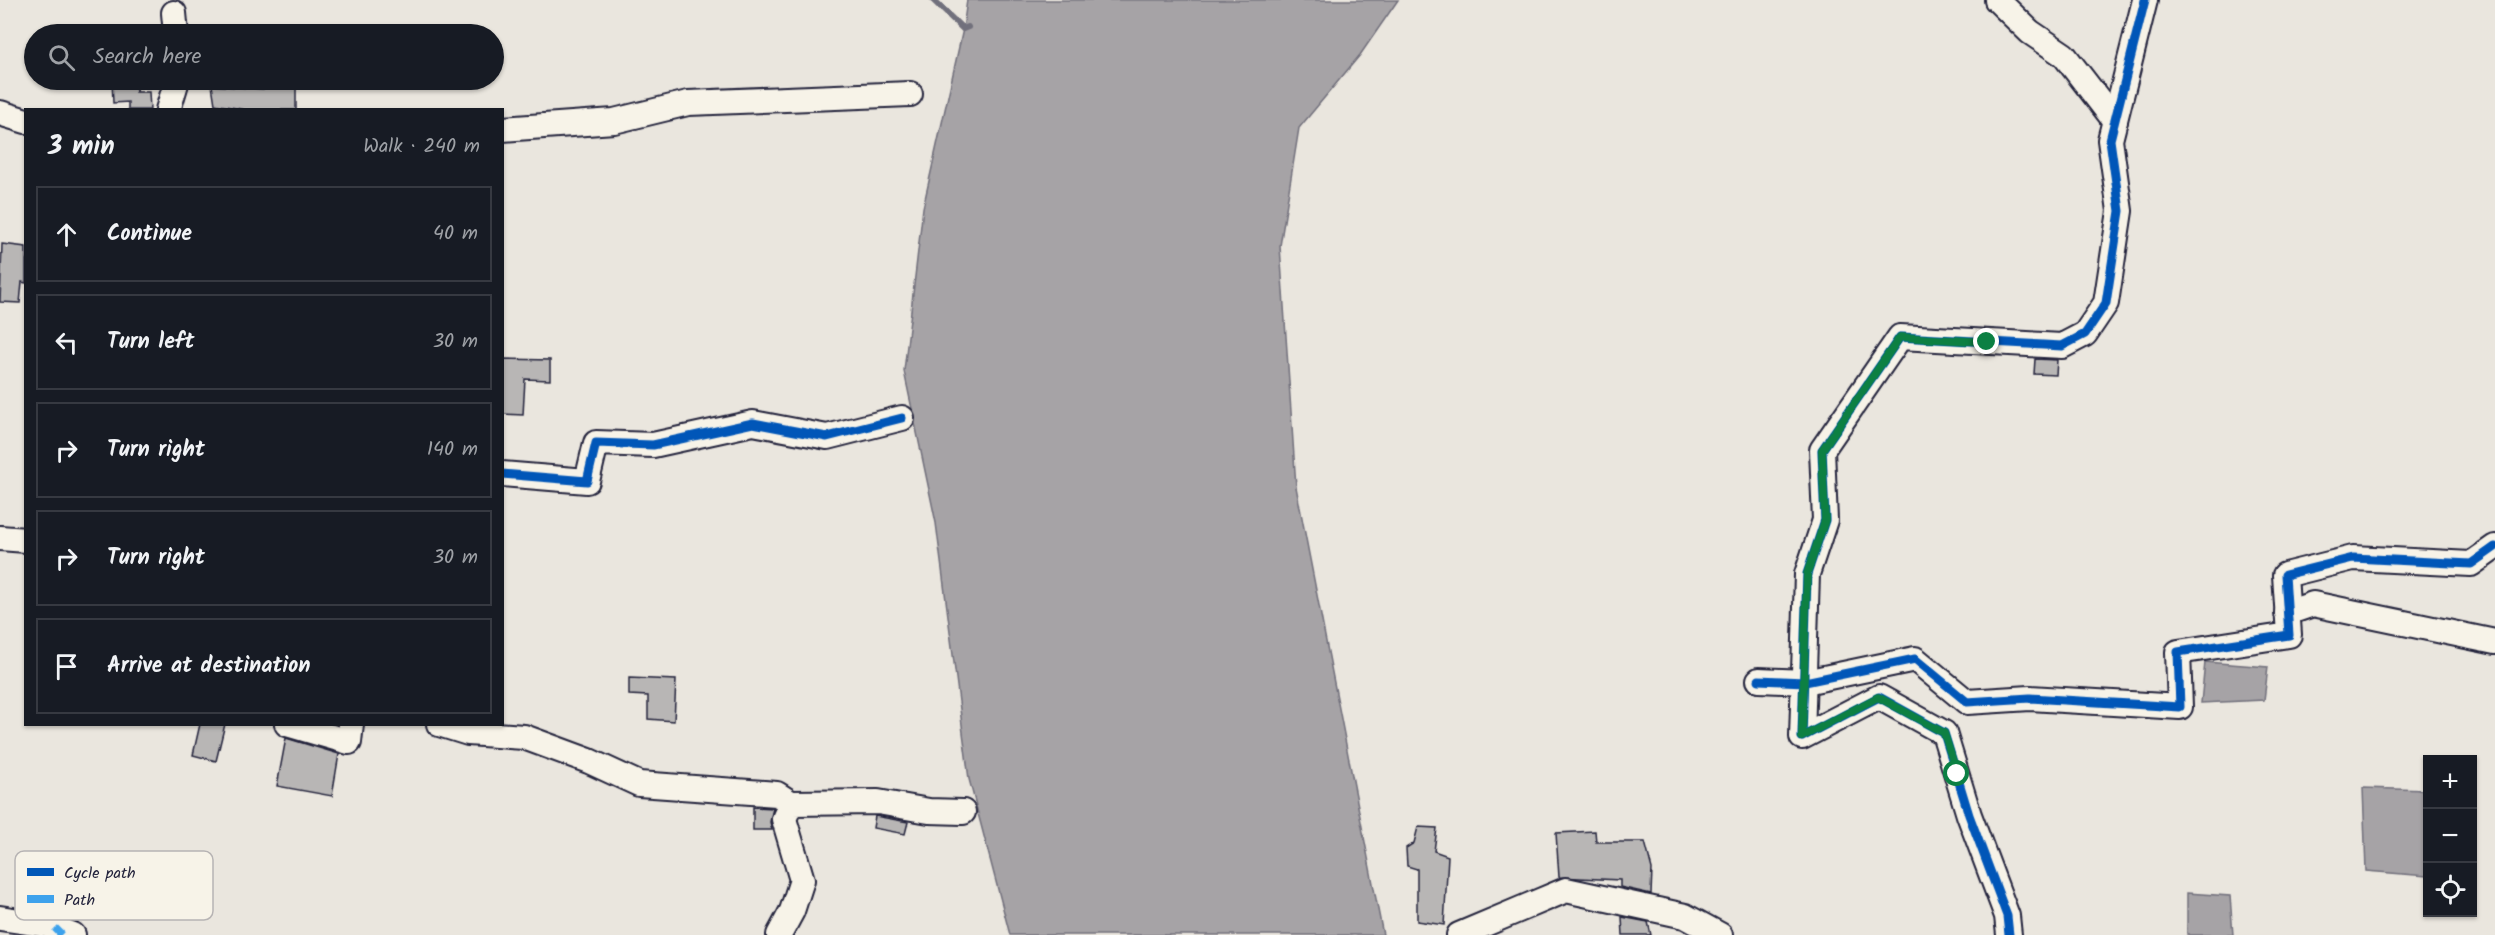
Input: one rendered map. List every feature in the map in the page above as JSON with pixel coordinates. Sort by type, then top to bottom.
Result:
[{"type":"street","points":[[1997,0],[2030,32],[2064,55],[2115,121]]},
{"type":"street","points":[[2010,935],[2007,916],[1969,815],[1944,733],[1878,697],[1802,737],[1807,574],[1825,520],[1822,450],[1900,337],[2062,346],[2085,334],[2106,303],[2120,211],[2110,140],[2145,0]]},
{"type":"street","points":[[169,108],[174,90]]},
{"type":"street","points":[[504,129],[614,121],[688,103],[910,94]]},
{"type":"street","points":[[0,113],[24,120]]},
{"type":"street","points":[[504,474],[586,481],[596,443],[653,445],[753,423],[827,437],[902,418]]},
{"type":"street","points":[[0,538],[24,540]]},
{"type":"street","points":[[1759,680],[1804,682],[1915,658],[1967,702],[2030,698],[2180,707],[2178,651],[2289,635],[2284,575],[2353,558],[2471,564],[2495,547]]},
{"type":"street","points":[[2287,613],[2313,604],[2495,642]]},
{"type":"street","points":[[294,726],[350,742],[351,726]]},
{"type":"street","points":[[445,726],[468,733],[524,737],[589,760],[639,784],[777,794],[791,803],[878,802],[929,811],[963,812]]},
{"type":"street","points":[[779,935],[792,911],[802,880],[784,819],[791,803]]},
{"type":"street","points":[[1459,935],[1566,890],[1685,916],[1720,935]]},
{"type":"street","points":[[0,918],[47,925],[73,935]]},
{"type":"shaded area","points":[[967,0],[1398,0],[1360,55],[1299,128],[1280,246],[1296,487],[1383,935],[1010,935],[969,779],[936,523],[904,371],[923,208],[963,29]]},
{"type":"shaded area","points":[[2205,662],[2268,667],[2264,700],[2201,703]]},
{"type":"shaded area","points":[[2363,788],[2423,790],[2423,876],[2366,871]]},
{"type":"shaded area","points":[[2187,893],[2230,896],[2233,935],[2187,935]]},
{"type":"building","points":[[112,90],[149,92],[150,108],[128,108],[128,102],[113,103]]},
{"type":"building","points":[[213,90],[296,90],[296,108],[236,108],[215,104]]},
{"type":"building","points":[[2,244],[24,247],[24,282],[22,282],[20,303],[0,302]]},
{"type":"building","points":[[504,359],[550,360],[550,380],[525,379],[523,415],[504,414]]},
{"type":"building","points":[[2035,359],[2057,360],[2056,375],[2034,374]]},
{"type":"building","points":[[629,678],[676,680],[674,721],[648,719],[648,696],[629,695]]},
{"type":"building","points":[[200,726],[225,726],[216,761],[193,755]]},
{"type":"building","points":[[286,738],[339,754],[332,796],[277,786]]},
{"type":"building","points":[[753,807],[773,808],[770,822],[772,830],[753,830]]},
{"type":"building","points":[[875,816],[908,822],[905,834],[873,828]]},
{"type":"building","points":[[1418,827],[1437,828],[1434,851],[1448,856],[1444,925],[1417,921],[1417,869],[1407,866],[1406,848],[1414,843]]},
{"type":"building","points":[[1595,831],[1596,842],[1645,842],[1652,869],[1651,894],[1620,887],[1620,880],[1559,877],[1556,833]]},
{"type":"building","points":[[1622,917],[1648,922],[1651,935],[1623,935]]},
{"type":"waterway","points":[[933,0],[963,29],[968,27]]},
{"type":"marked path","points":[[55,928],[62,935]]},
{"type":"cycle path","points":[[2009,935],[2007,916],[1969,815],[1944,733],[1879,697],[1802,737],[1807,574],[1825,520],[1822,450],[1900,337],[2062,346],[2085,334],[2106,303],[2120,211],[2110,140],[2145,0]]},
{"type":"cycle path","points":[[504,474],[587,481],[596,443],[653,445],[753,423],[827,437],[902,418]]},
{"type":"cycle path","points":[[1759,680],[1805,682],[1915,659],[1967,702],[2030,698],[2180,707],[2178,652],[2289,635],[2285,575],[2353,558],[2471,564],[2495,547]]},
{"type":"route","points":[[1957,774],[1944,733],[1878,697],[1802,737],[1807,574],[1825,520],[1822,450],[1900,337],[1987,342]]}]
